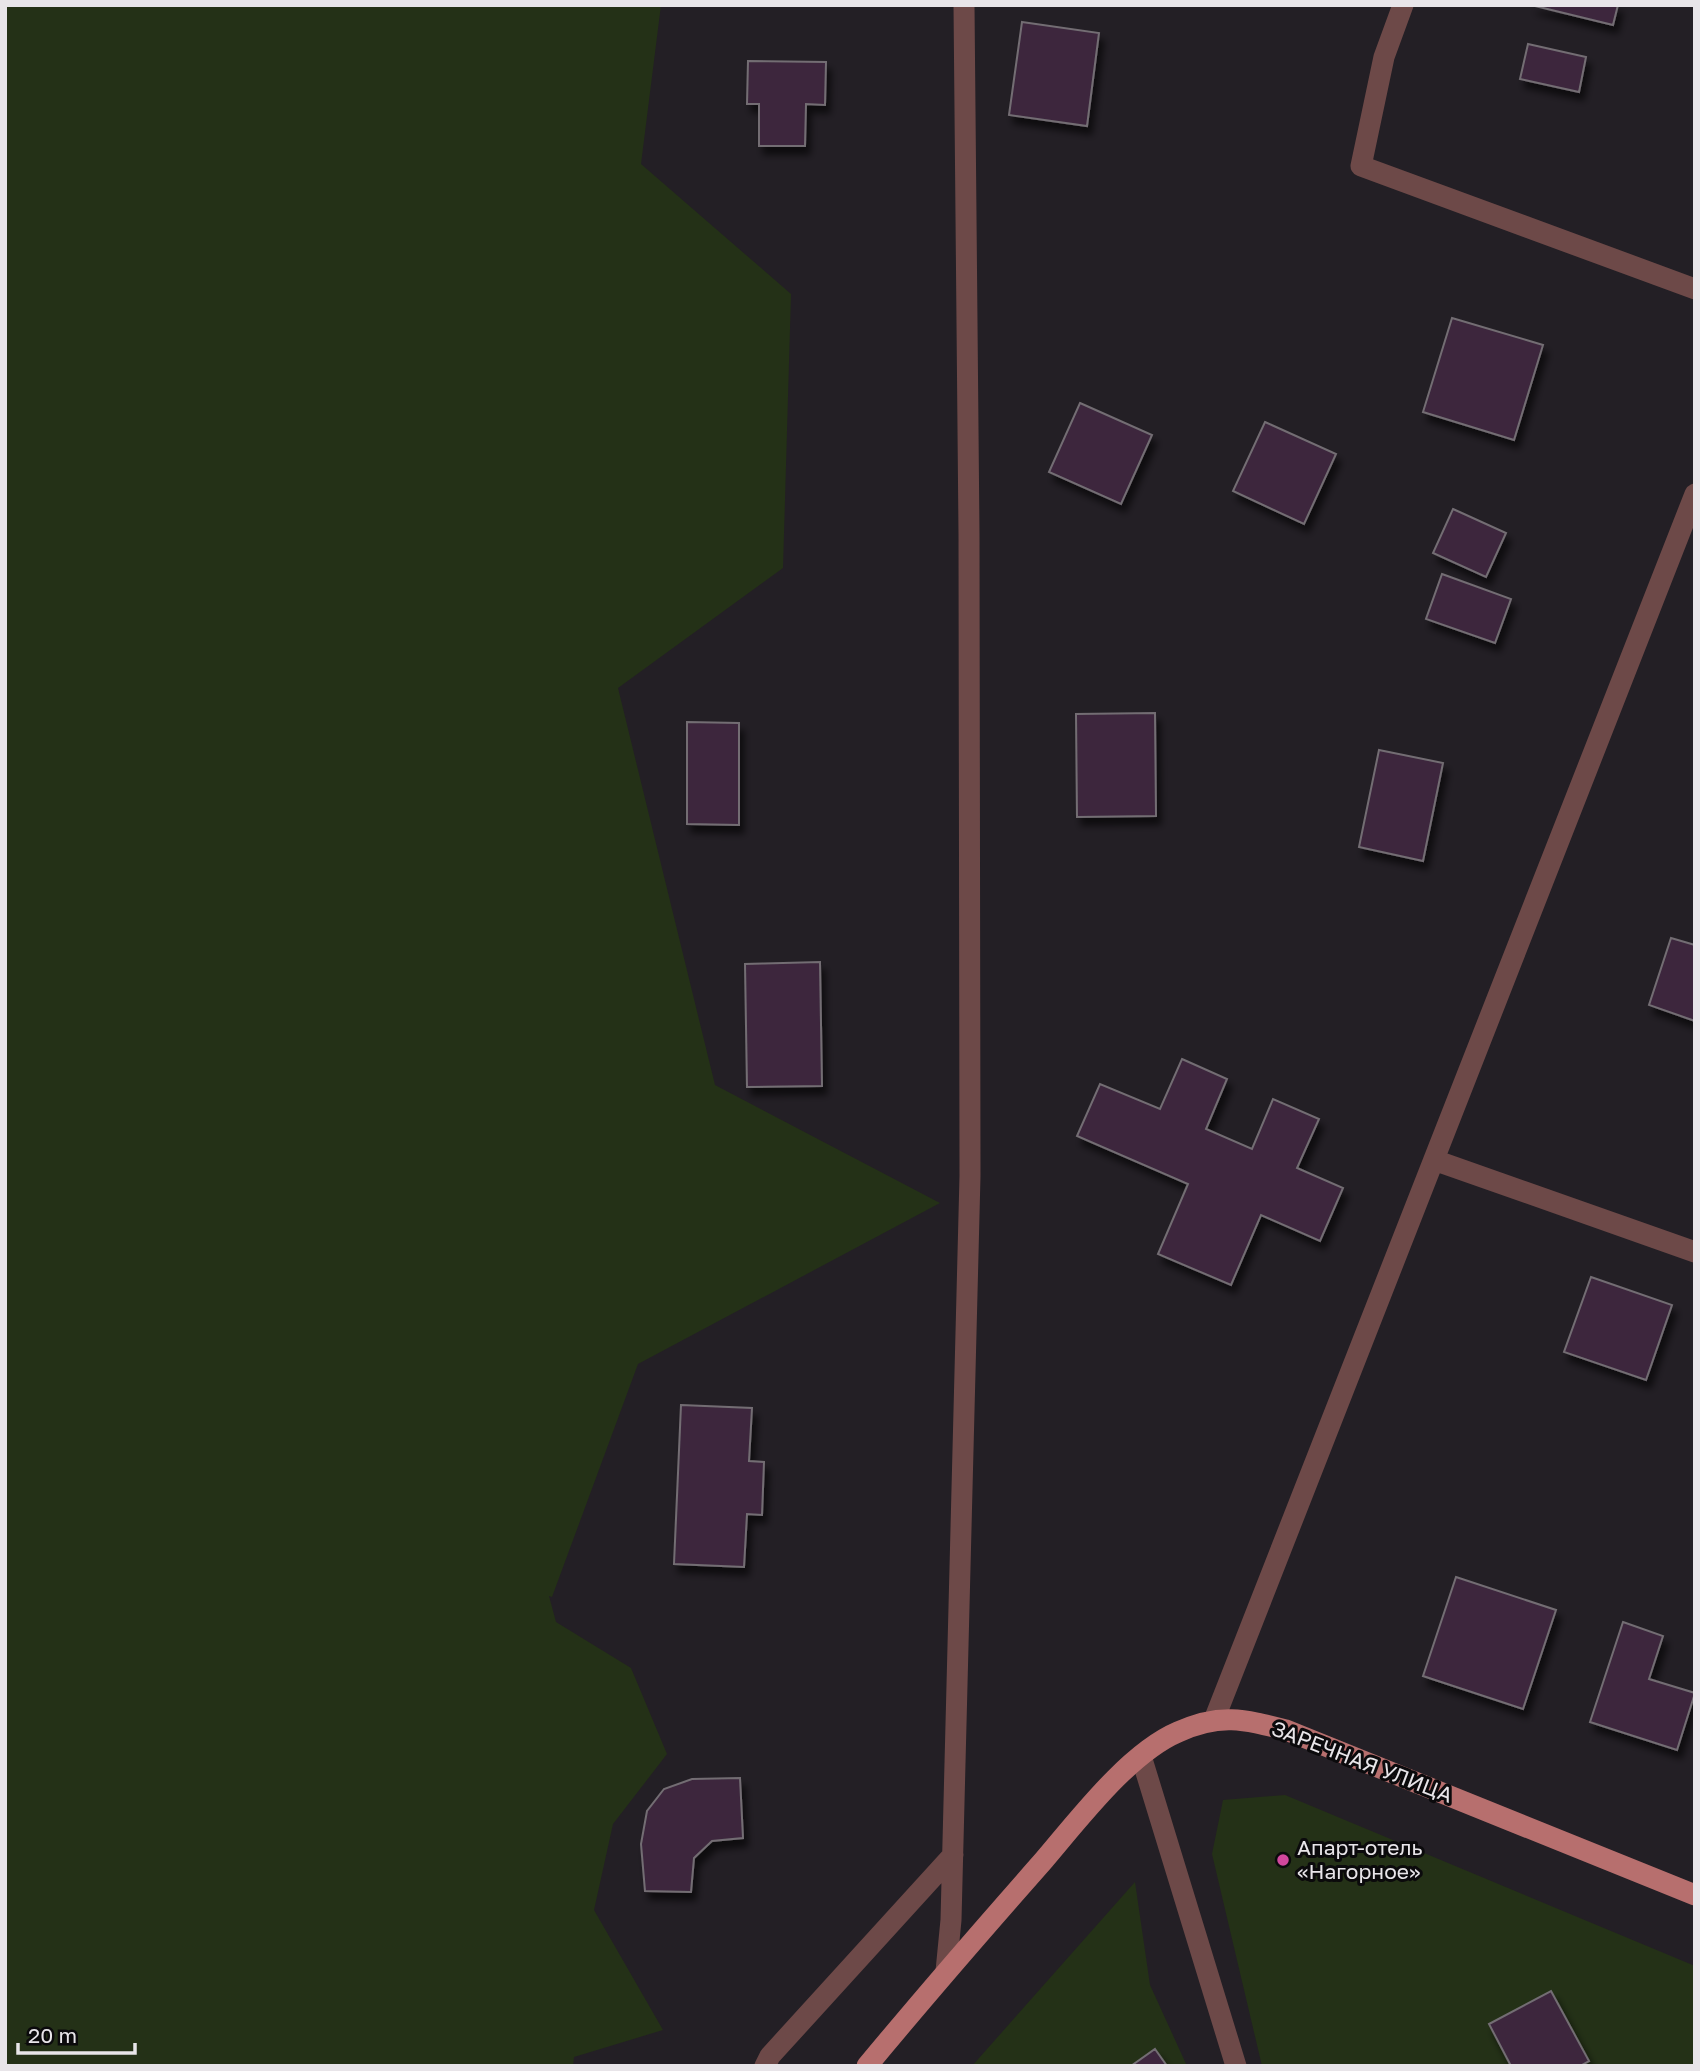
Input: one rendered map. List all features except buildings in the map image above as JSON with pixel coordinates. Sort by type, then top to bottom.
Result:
[{"type":"main road","name":"ЗАРЕЧНАЯ УЛИЦА","points":[[867,2066],[946,1971],[1110,1784],[1141,1756],[1176,1732],[1214,1720],[1244,1719],[1286,1730],[1695,1895]]},
{"type":"lane","points":[[946,1971],[953,1855],[970,1176],[969,534],[964,5]]},
{"type":"lane","points":[[1403,5],[1384,57],[1361,166],[1695,289]]},
{"type":"lane","points":[[1214,1720],[1695,494]]},
{"type":"lane","points":[[1434,1160],[1695,1252]]},
{"type":"lane","points":[[1141,1756],[1236,2066]]},
{"type":"lane","points":[[765,2066],[770,2056],[953,1855]]},
{"type":"green space","points":[[5,5],[661,5],[641,164],[791,294],[783,568],[618,688],[715,1085],[940,1203],[638,1364],[552,1597],[549,1596],[556,1622],[631,1668],[667,1754],[613,1824],[594,1910],[663,2030],[574,2057],[573,2066],[5,2066]]},
{"type":"green space","points":[[1285,1795],[1695,1966],[1695,2066],[1262,2066],[1212,1854],[1223,1800]]},
{"type":"green space","points":[[1135,1882],[1150,1985],[1187,2066],[972,2066]]},
{"type":"place","name":"Апарт-отель «Нагорное»","points":[[1283,1860]]}]
